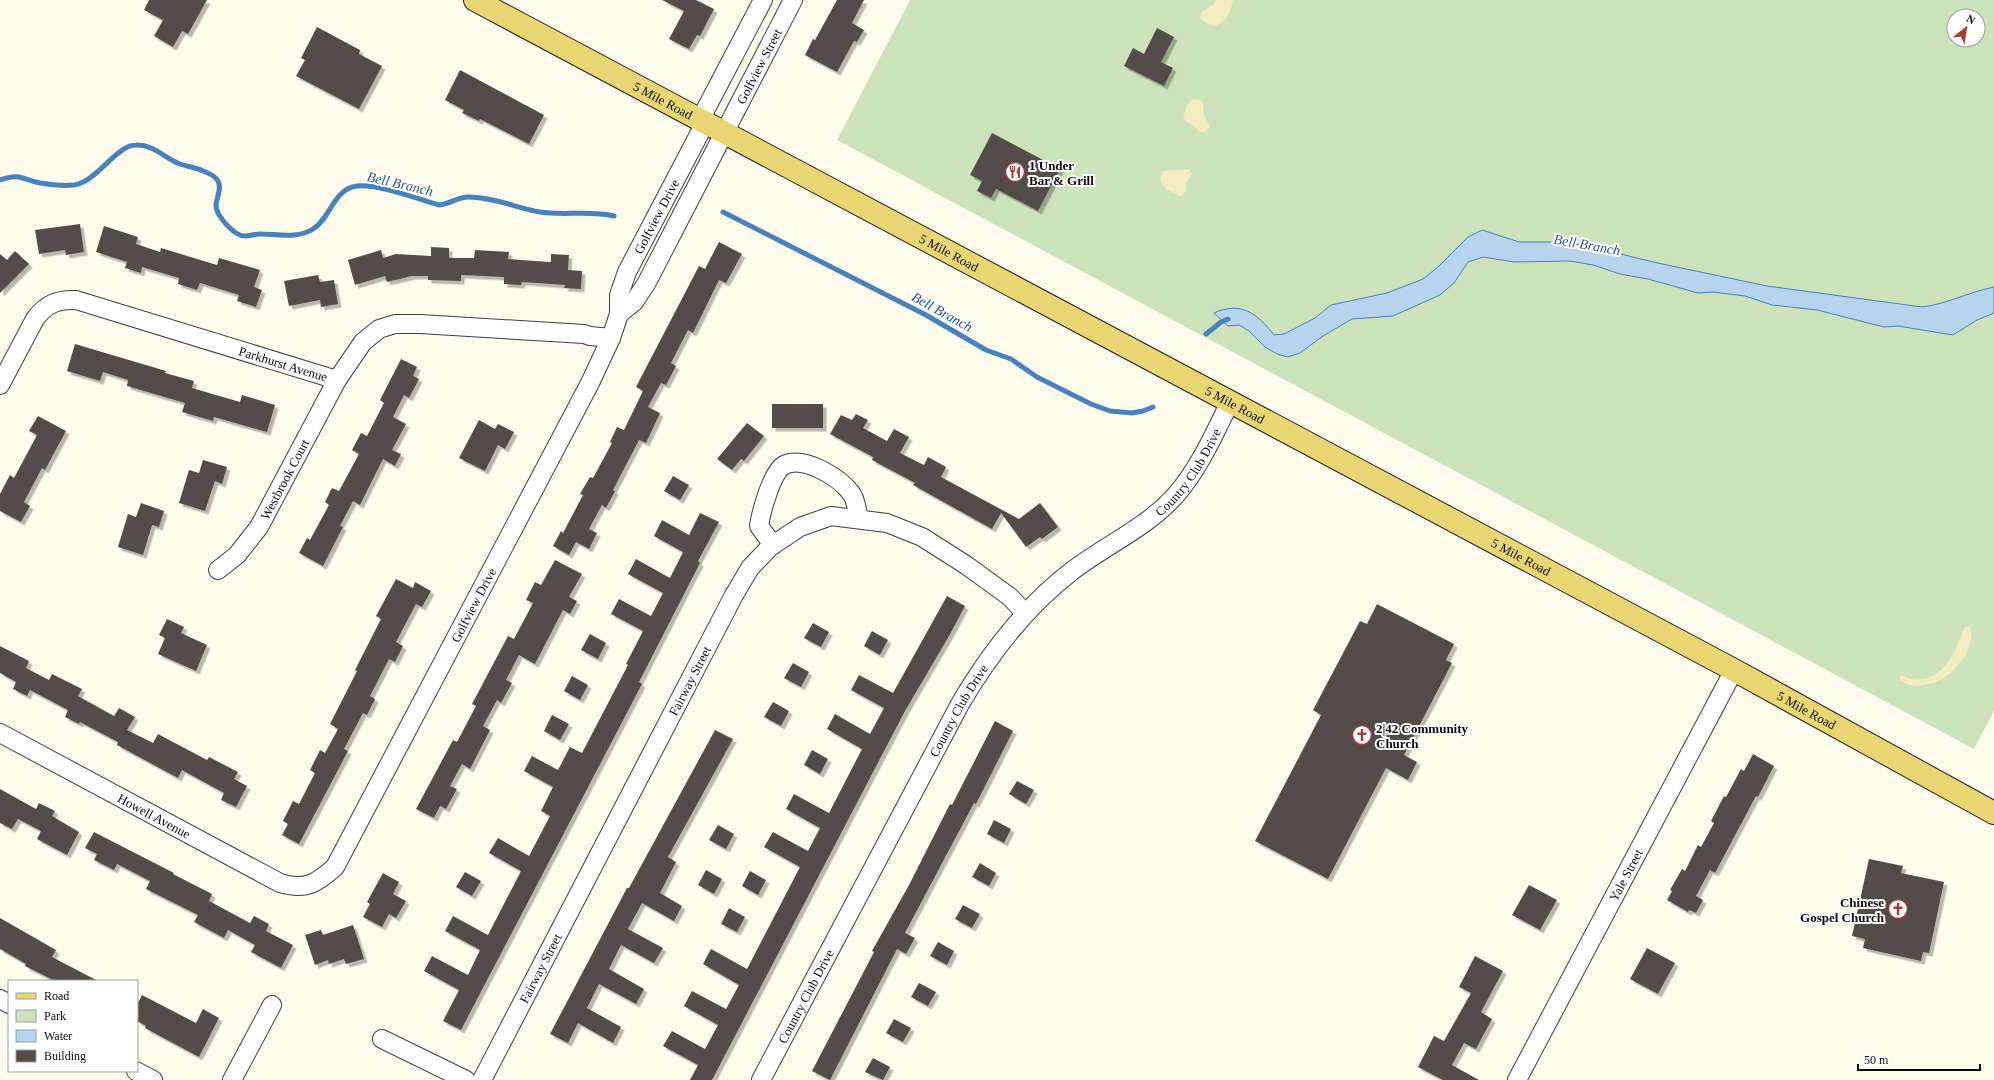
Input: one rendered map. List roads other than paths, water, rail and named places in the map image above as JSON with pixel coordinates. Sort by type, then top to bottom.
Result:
[{"type":"main road","name":"5 Mile Road","points":[[475,0],[1734,670],[1994,813]]},
{"type":"street","points":[[710,125],[763,0]]},
{"type":"street","name":"Golfview Street","points":[[710,125],[793,0]]},
{"type":"street","name":"Golfview Drive","points":[[311,885],[320,881],[335,867],[590,383],[612,338],[619,314],[634,302],[646,284],[710,125]]},
{"type":"street","name":"Parkhurst Avenue","points":[[0,385],[41,310],[62,299],[76,300],[337,380],[355,353],[370,336],[379,329],[395,324],[420,324],[584,334],[612,338]]},
{"type":"street","name":"Westbrook Court","points":[[218,570],[237,555],[259,527],[337,380]]},
{"type":"street","name":"Country Club Drive","points":[[761,1080],[960,704],[993,652],[1025,613],[1073,570],[1164,508],[1190,476],[1230,402]]},
{"type":"street","points":[[773,545],[759,526],[762,506],[776,476],[784,466],[791,464],[805,464],[821,469],[838,479],[853,494],[859,519]]},
{"type":"street","name":"Fairway Street","points":[[482,1080],[734,595],[750,568],[773,545],[800,527],[831,516],[887,523],[922,537],[966,565],[1010,597],[1025,613]]},
{"type":"street","name":"Yale Street","points":[[1517,1080],[1734,670]]},
{"type":"street","name":"Howell Avenue","points":[[0,733],[280,883],[291,886],[311,885]]},
{"type":"street","points":[[232,1080],[272,1005]]},
{"type":"street","points":[[382,1038],[466,1080]]},
{"type":"street","points":[[138,1072],[153,1080]]},
{"type":"water","points":[[1482,230],[1519,242],[1563,242],[1592,247],[1653,262],[1767,286],[1922,307],[1994,287],[1994,313],[1977,320],[1953,335],[1898,326],[1884,327],[1817,310],[1772,305],[1745,296],[1713,292],[1698,293],[1648,279],[1620,274],[1593,265],[1570,261],[1514,262],[1483,257],[1468,262],[1454,283],[1440,295],[1393,316],[1352,319],[1323,336],[1300,353],[1288,357],[1277,354],[1265,347],[1249,331],[1239,325],[1228,326],[1214,313],[1232,308],[1248,311],[1255,315],[1268,327],[1274,335],[1284,334],[1315,318],[1331,305],[1387,293],[1423,279],[1438,267],[1468,237]]},
{"type":"waterway","name":"Bell Branch","points":[[0,180],[12,177],[21,177],[44,184],[74,185],[91,177],[121,151],[129,147],[142,145],[154,149],[175,162],[195,168],[216,178],[220,187],[216,204],[219,214],[231,229],[236,233],[245,236],[260,234],[294,235],[307,232],[319,224],[343,192],[349,188],[357,186],[376,187],[439,205],[464,197],[477,197],[540,212],[595,213],[614,216]]},
{"type":"waterway","name":"Bell Branch","points":[[723,212],[926,315],[986,350],[1011,359],[1037,377],[1091,404],[1110,411],[1132,413],[1153,407]]},
{"type":"waterway","name":"Bell Branch","points":[[1206,334],[1221,322],[1228,319]]},
{"type":"place","name":"1 Under Bar & Grill","points":[[1015,172]]},
{"type":"place","name":"2|42 Community Church","points":[[1362,735]]},
{"type":"place","name":"Chinese Gospel Church","points":[[1898,909]]}]
